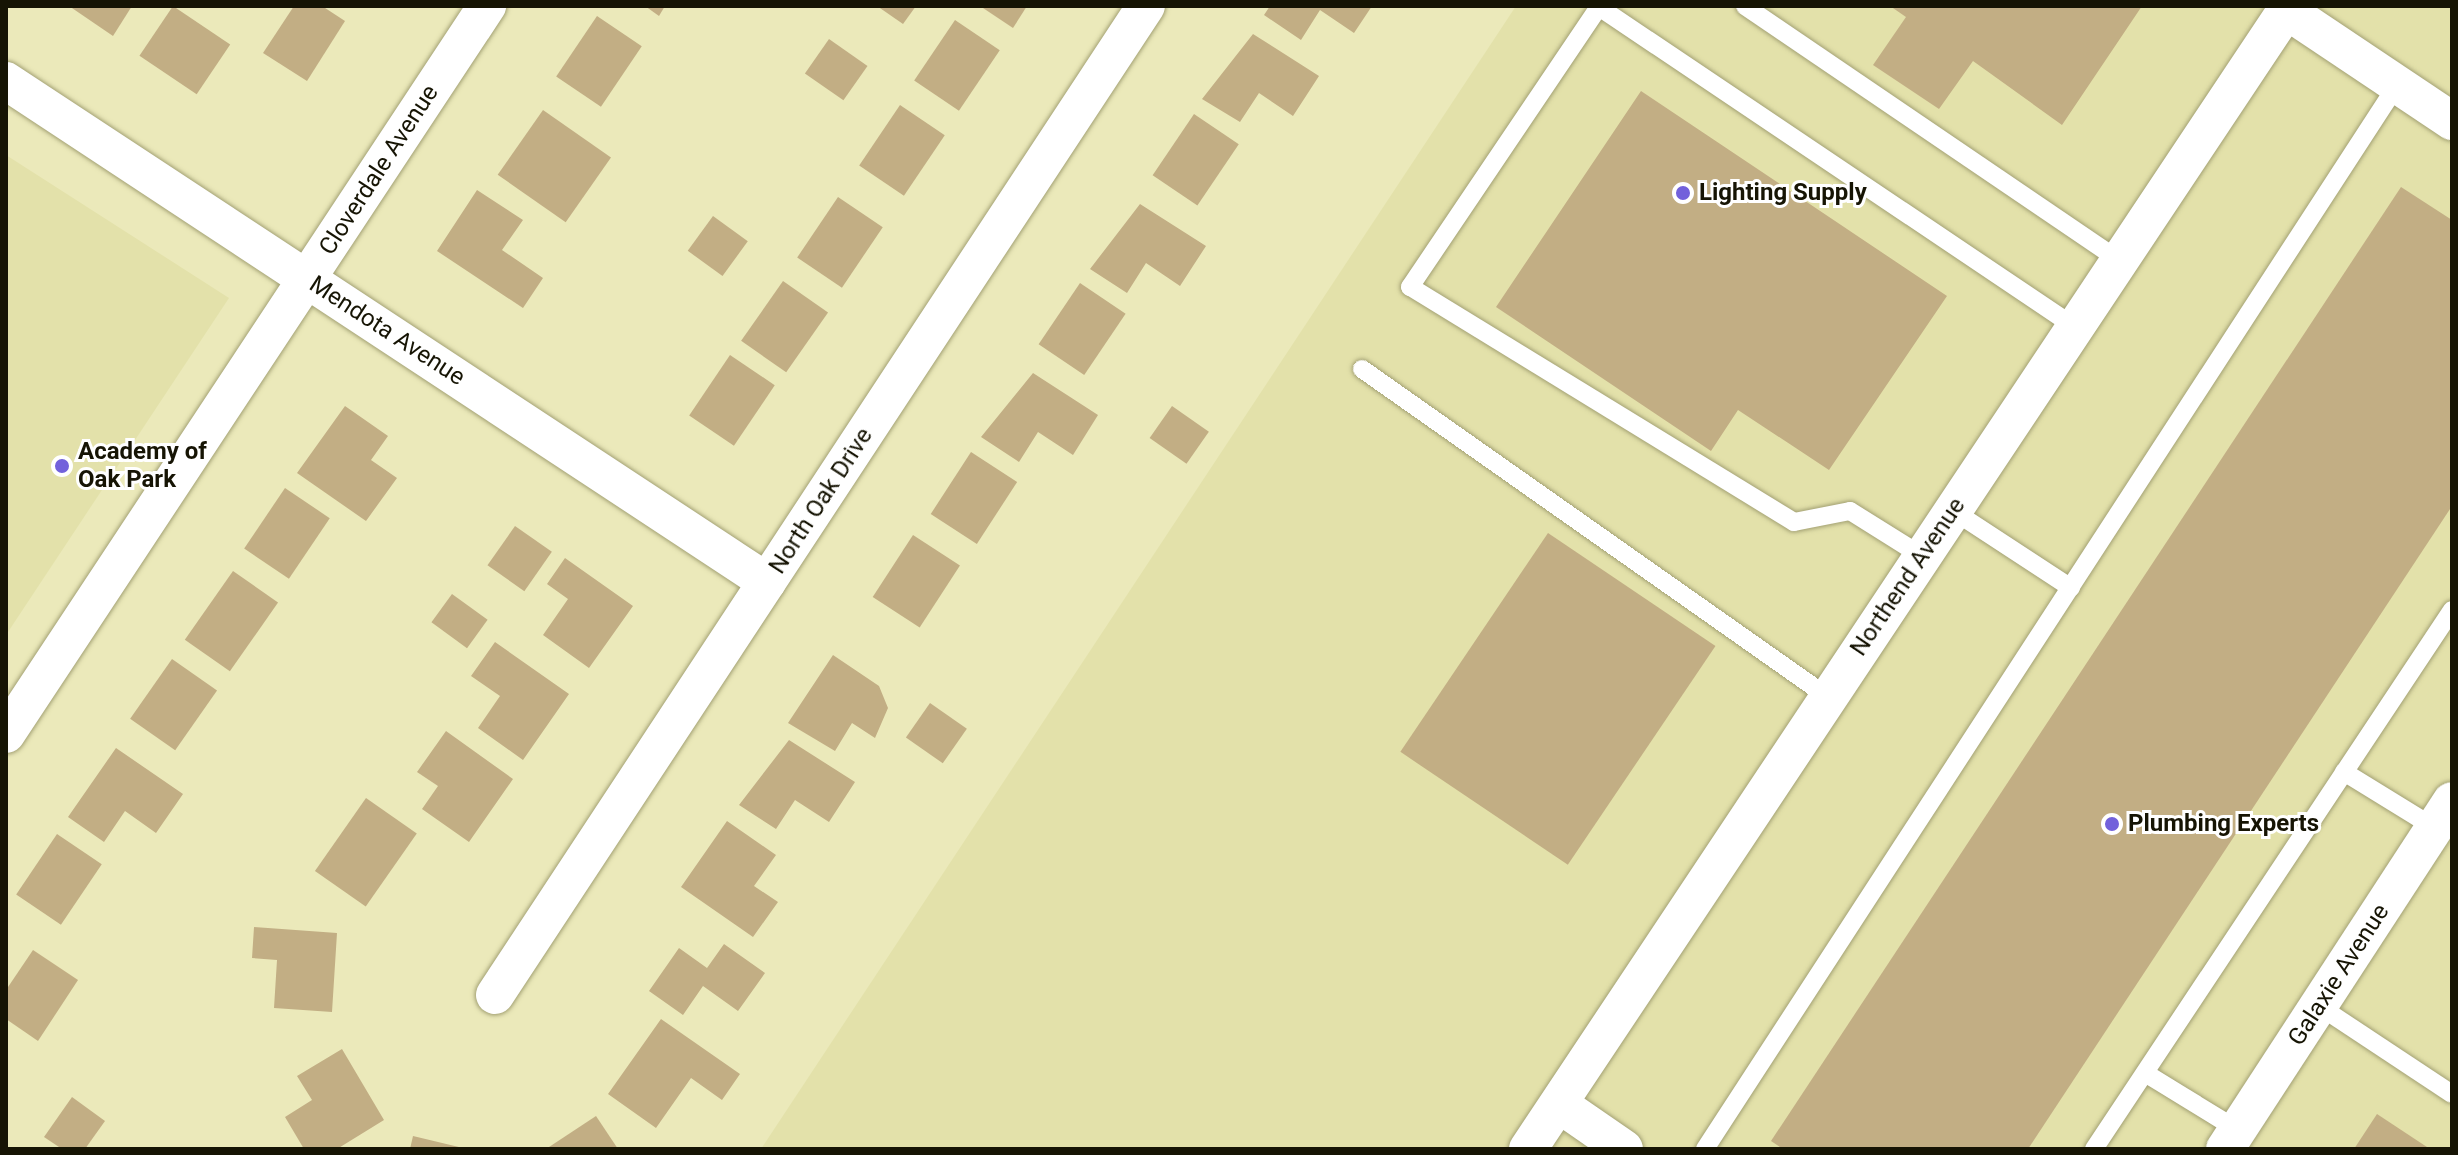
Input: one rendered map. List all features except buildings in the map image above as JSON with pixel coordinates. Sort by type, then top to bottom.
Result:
[{"type":"street","name":"Cloverdale Avenue","points":[[6,734],[487,6]]},
{"type":"street","name":"North Oak Drive","points":[[495,995],[1146,6]]},
{"type":"street","points":[[2288,8],[2452,121]]},
{"type":"street","name":"Northend Avenue","points":[[1528,1149],[2288,8]]},
{"type":"street","name":"Mendota Avenue","points":[[6,81],[767,582]]},
{"type":"street","name":"Galaxie Avenue","points":[[2232,1140],[2443,814]]},
{"type":"street","points":[[1559,1104],[1624,1149]]},
{"type":"lane","points":[[1745,6],[2119,260]]},
{"type":"lane","points":[[1922,556],[1850,511],[1794,522],[1410,287],[1599,7],[2075,327]]},
{"type":"lane","points":[[1705,1149],[2397,85]]},
{"type":"lane","points":[[1362,369],[1828,697]]},
{"type":"lane","points":[[1952,510],[2071,588]]},
{"type":"lane","points":[[2094,1149],[2452,610]]},
{"type":"lane","points":[[2344,772],[2443,814]]},
{"type":"lane","points":[[2319,1006],[2452,1094]]},
{"type":"lane","points":[[2145,1073],[2232,1140]]},
{"type":"shaded area","points":[[1516,6],[2452,6],[2452,1149],[761,1149]]},
{"type":"shaded area","name":"Academy of Oak Park","points":[[6,155],[229,298],[6,635]]},
{"type":"place","name":"Lighting Supply","points":[[1683,193]]},
{"type":"place","name":"Academy of Oak Park","points":[[62,466]]},
{"type":"place","name":"Plumbing Experts","points":[[2112,824]]}]
